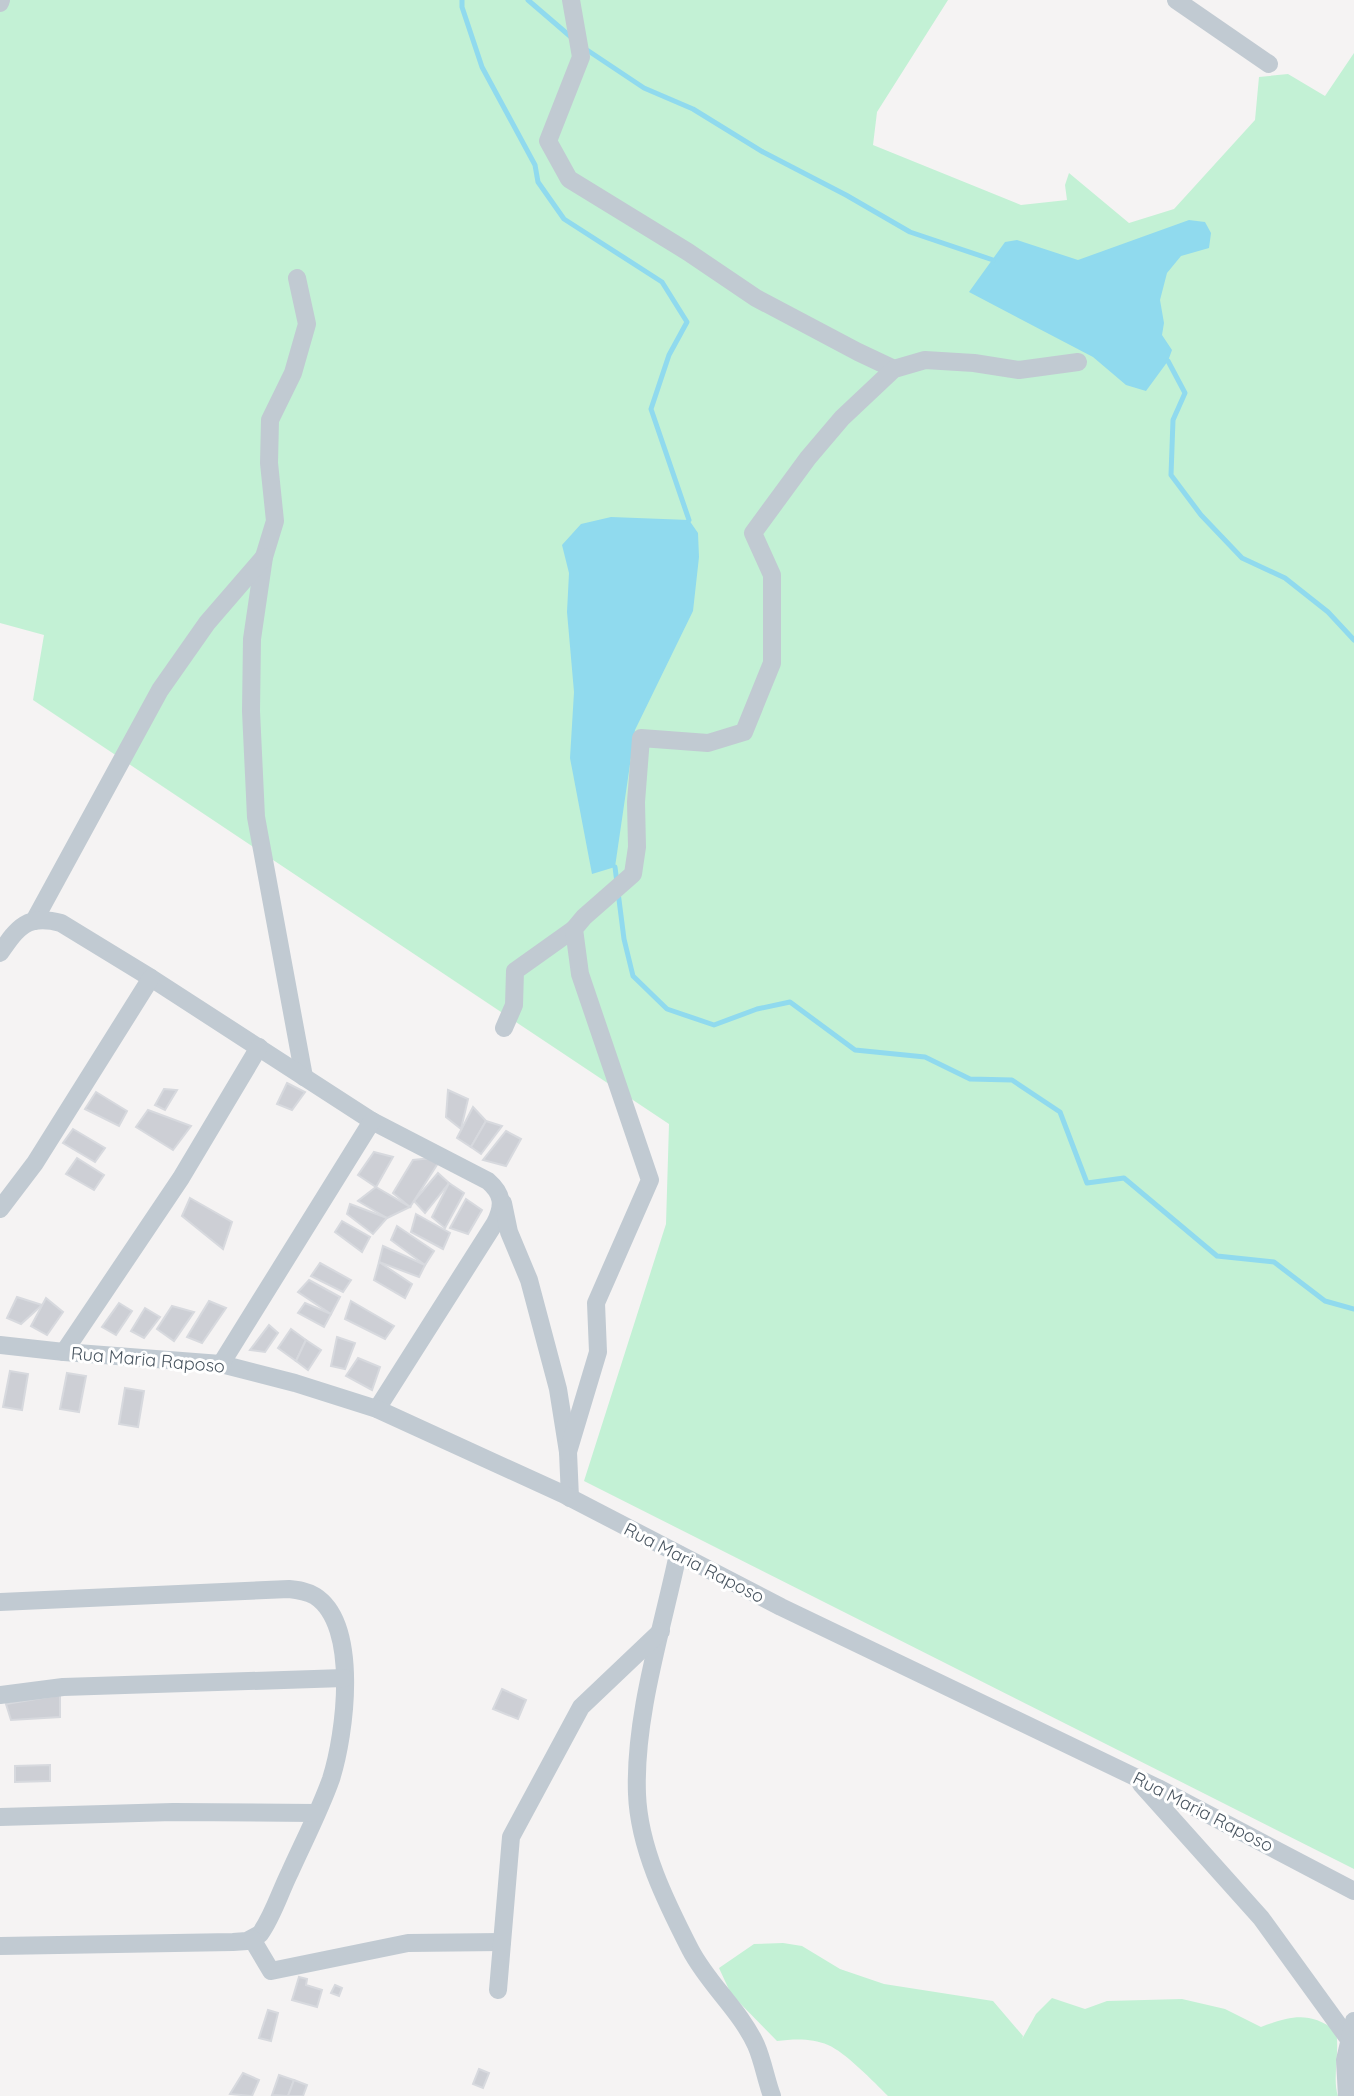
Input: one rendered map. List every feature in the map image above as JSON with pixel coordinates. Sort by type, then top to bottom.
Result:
[{"type":"street","points":[[571,0],[581,57],[548,141],[569,179],[688,252],[756,298],[894,369]]},
{"type":"street","points":[[1176,0],[1269,64]]},
{"type":"street","points":[[297,278],[307,324],[293,373],[270,420],[269,463],[275,520],[264,556],[253,639],[251,711],[256,817],[304,1077]]},
{"type":"street","points":[[504,1027],[514,1005],[515,971],[574,929],[633,874],[637,847],[636,802],[641,738],[708,743],[744,732],[772,663],[772,575],[753,533],[808,458],[842,418],[894,369],[925,360],[974,363],[1019,370],[1078,362]]},
{"type":"street","points":[[34,920],[160,690],[207,623],[264,556]]},
{"type":"street","points":[[0,953],[21,926],[34,920],[61,923],[372,1121],[488,1181],[498,1189],[509,1232],[529,1280],[551,1364],[568,1452],[570,1498]]},
{"type":"street","points":[[568,1452],[598,1352],[596,1303],[650,1180],[580,974],[574,929]]},
{"type":"street","points":[[0,1209],[42,1152],[151,978]]},
{"type":"street","points":[[64,1352],[181,1178],[259,1047]]},
{"type":"street","points":[[221,1364],[372,1121]]},
{"type":"street","points":[[377,1409],[495,1223],[502,1210],[502,1198]]},
{"type":"street","name":"Rua Maria Raposo","points":[[0,1345],[221,1364],[295,1383],[377,1409],[570,1498],[781,1608],[1135,1777],[1354,1891]]},
{"type":"street","points":[[678,1554],[650,1678],[640,1742],[637,1795],[643,1836],[677,1923],[700,1969],[738,2016],[755,2045],[772,2096]]},
{"type":"street","points":[[0,1602],[289,1589],[306,1591],[317,1597],[330,1612],[337,1627],[344,1657],[341,1736],[331,1778],[264,1928],[252,1939],[233,1942],[0,1946]]},
{"type":"street","points":[[498,1990],[510,1837],[581,1707],[662,1632]]},
{"type":"street","points":[[0,1695],[63,1687],[344,1678]]},
{"type":"street","points":[[1135,1777],[1261,1918],[1351,2030],[1345,2060],[1347,2096]]},
{"type":"street","points":[[0,1817],[80,1813],[316,1813]]},
{"type":"street","points":[[252,1939],[271,1971],[408,1943],[502,1942]]},
{"type":"green space","points":[[0,0],[948,0],[877,112],[873,145],[1021,205],[1067,200],[1065,185],[1069,173],[1129,223],[1174,209],[1255,120],[1259,77],[1288,74],[1325,96],[1354,53],[1354,1869],[584,1481],[666,1224],[669,1124],[33,700],[44,635],[0,623]]},
{"type":"green space","points":[[783,1943],[802,1946],[840,1969],[884,1984],[993,2001],[1023,2036],[1022,2039],[1036,2014],[1052,1998],[1085,2009],[1107,2001],[1182,1999],[1225,2009],[1261,2027],[1291,2018],[1317,2020],[1336,2031],[1338,2096],[888,2096],[851,2061],[828,2045],[816,2041],[777,2041],[731,1994],[719,1968],[754,1944]]},
{"type":"water","points":[[1189,220],[1205,222],[1211,233],[1209,248],[1181,256],[1167,273],[1160,300],[1164,323],[1162,335],[1172,350],[1168,361],[1146,391],[1126,385],[1093,357],[969,292],[1005,242],[1017,240],[1078,260]]},
{"type":"water","points":[[611,517],[689,520],[698,533],[699,557],[693,611],[635,730],[615,867],[592,874],[570,758],[574,692],[567,612],[569,573],[562,545],[581,524]]},
{"type":"building","points":[[287,1083],[305,1092],[292,1110],[277,1104]]},
{"type":"building","points":[[164,1089],[177,1090],[165,1110],[155,1105]]},
{"type":"building","points":[[448,1090],[468,1099],[461,1129],[446,1117]]},
{"type":"building","points":[[96,1092],[127,1111],[119,1126],[85,1109]]},
{"type":"building","points":[[473,1107],[486,1121],[471,1147],[457,1138]]},
{"type":"building","points":[[148,1110],[191,1126],[173,1150],[136,1127]]},
{"type":"building","points":[[486,1121],[502,1126],[481,1154],[471,1147]]},
{"type":"building","points":[[73,1129],[105,1148],[95,1162],[63,1143]]},
{"type":"building","points":[[506,1131],[521,1139],[506,1166],[483,1160]]},
{"type":"building","points":[[374,1152],[393,1157],[376,1187],[358,1175]]},
{"type":"building","points":[[442,1157],[410,1207],[393,1193],[413,1160]]},
{"type":"building","points":[[77,1158],[104,1175],[94,1190],[66,1174]]},
{"type":"building","points":[[438,1173],[449,1183],[425,1213],[414,1201]]},
{"type":"building","points":[[449,1183],[464,1193],[445,1228],[432,1217]]},
{"type":"building","points":[[376,1187],[410,1207],[387,1218],[358,1201]]},
{"type":"building","points":[[190,1198],[232,1222],[223,1249],[182,1216]]},
{"type":"building","points":[[466,1199],[482,1210],[468,1234],[450,1228]]},
{"type":"building","points":[[350,1204],[387,1218],[373,1234],[347,1214]]},
{"type":"building","points":[[416,1214],[450,1233],[443,1249],[411,1232]]},
{"type":"building","points":[[342,1221],[370,1237],[362,1252],[335,1232]]},
{"type":"building","points":[[397,1226],[434,1251],[425,1265],[391,1240]]},
{"type":"building","points":[[383,1246],[425,1265],[419,1277],[379,1262]]},
{"type":"building","points":[[379,1262],[412,1284],[405,1298],[374,1280]]},
{"type":"building","points":[[320,1263],[351,1280],[343,1292],[311,1276]]},
{"type":"building","points":[[309,1280],[340,1297],[331,1314],[298,1292]]},
{"type":"building","points":[[17,1297],[42,1305],[21,1324],[7,1318]]},
{"type":"building","points":[[46,1298],[63,1312],[47,1335],[31,1326]]},
{"type":"building","points":[[209,1301],[226,1308],[202,1343],[187,1337]]},
{"type":"building","points":[[351,1301],[394,1326],[385,1339],[345,1319]]},
{"type":"building","points":[[119,1303],[132,1311],[116,1335],[102,1327]]},
{"type":"building","points":[[305,1303],[331,1314],[324,1327],[298,1313]]},
{"type":"building","points":[[172,1306],[194,1312],[174,1341],[157,1329]]},
{"type":"building","points":[[145,1308],[160,1317],[144,1338],[131,1331]]},
{"type":"building","points":[[269,1325],[278,1333],[265,1352],[250,1350]]},
{"type":"building","points":[[291,1329],[306,1340],[296,1361],[278,1348]]},
{"type":"building","points":[[337,1337],[355,1343],[345,1369],[331,1366]]},
{"type":"building","points":[[306,1340],[321,1350],[308,1370],[296,1361]]},
{"type":"building","points":[[358,1358],[380,1367],[372,1390],[346,1376]]},
{"type":"building","points":[[10,1371],[28,1374],[22,1410],[3,1407]]},
{"type":"building","points":[[67,1373],[86,1376],[79,1412],[60,1409]]},
{"type":"building","points":[[125,1388],[144,1391],[138,1427],[119,1424]]},
{"type":"building","points":[[502,1689],[526,1700],[518,1719],[493,1709]]},
{"type":"building","points":[[60,1695],[60,1717],[11,1720],[6,1704]]},
{"type":"building","points":[[50,1765],[50,1781],[15,1782],[15,1766]]},
{"type":"building","points":[[299,1977],[307,1979],[306,1985],[322,1990],[317,2007],[292,2000]]},
{"type":"building","points":[[335,1985],[342,1988],[339,1996],[331,1993]]},
{"type":"building","points":[[268,2010],[278,2013],[271,2041],[259,2038]]},
{"type":"building","points":[[479,2069],[489,2073],[483,2088],[473,2084]]},
{"type":"building","points":[[243,2073],[259,2080],[252,2096],[230,2094]]},
{"type":"building","points":[[279,2075],[294,2080],[288,2096],[272,2095]]},
{"type":"building","points":[[294,2080],[307,2085],[303,2096],[288,2096]]},
{"type":"waterway","points":[[462,0],[482,67],[535,165],[538,182],[564,219],[662,282],[687,322],[669,355],[651,409],[689,520]]},
{"type":"waterway","points":[[528,0],[571,37]]},
{"type":"waterway","points":[[584,48],[644,88],[693,109],[763,152],[910,232],[993,260]]},
{"type":"waterway","points":[[1168,361],[1185,393],[1173,420],[1171,475],[1201,515],[1242,558],[1285,578],[1328,612],[1354,640]]},
{"type":"waterway","points":[[615,867],[617,883]]},
{"type":"waterway","points":[[618,892],[624,939],[633,976],[667,1009],[714,1025],[757,1009],[790,1002],[855,1050],[925,1057],[970,1079],[1012,1080],[1060,1112],[1087,1183],[1124,1178],[1217,1256],[1274,1262],[1325,1301],[1354,1309]]}]
